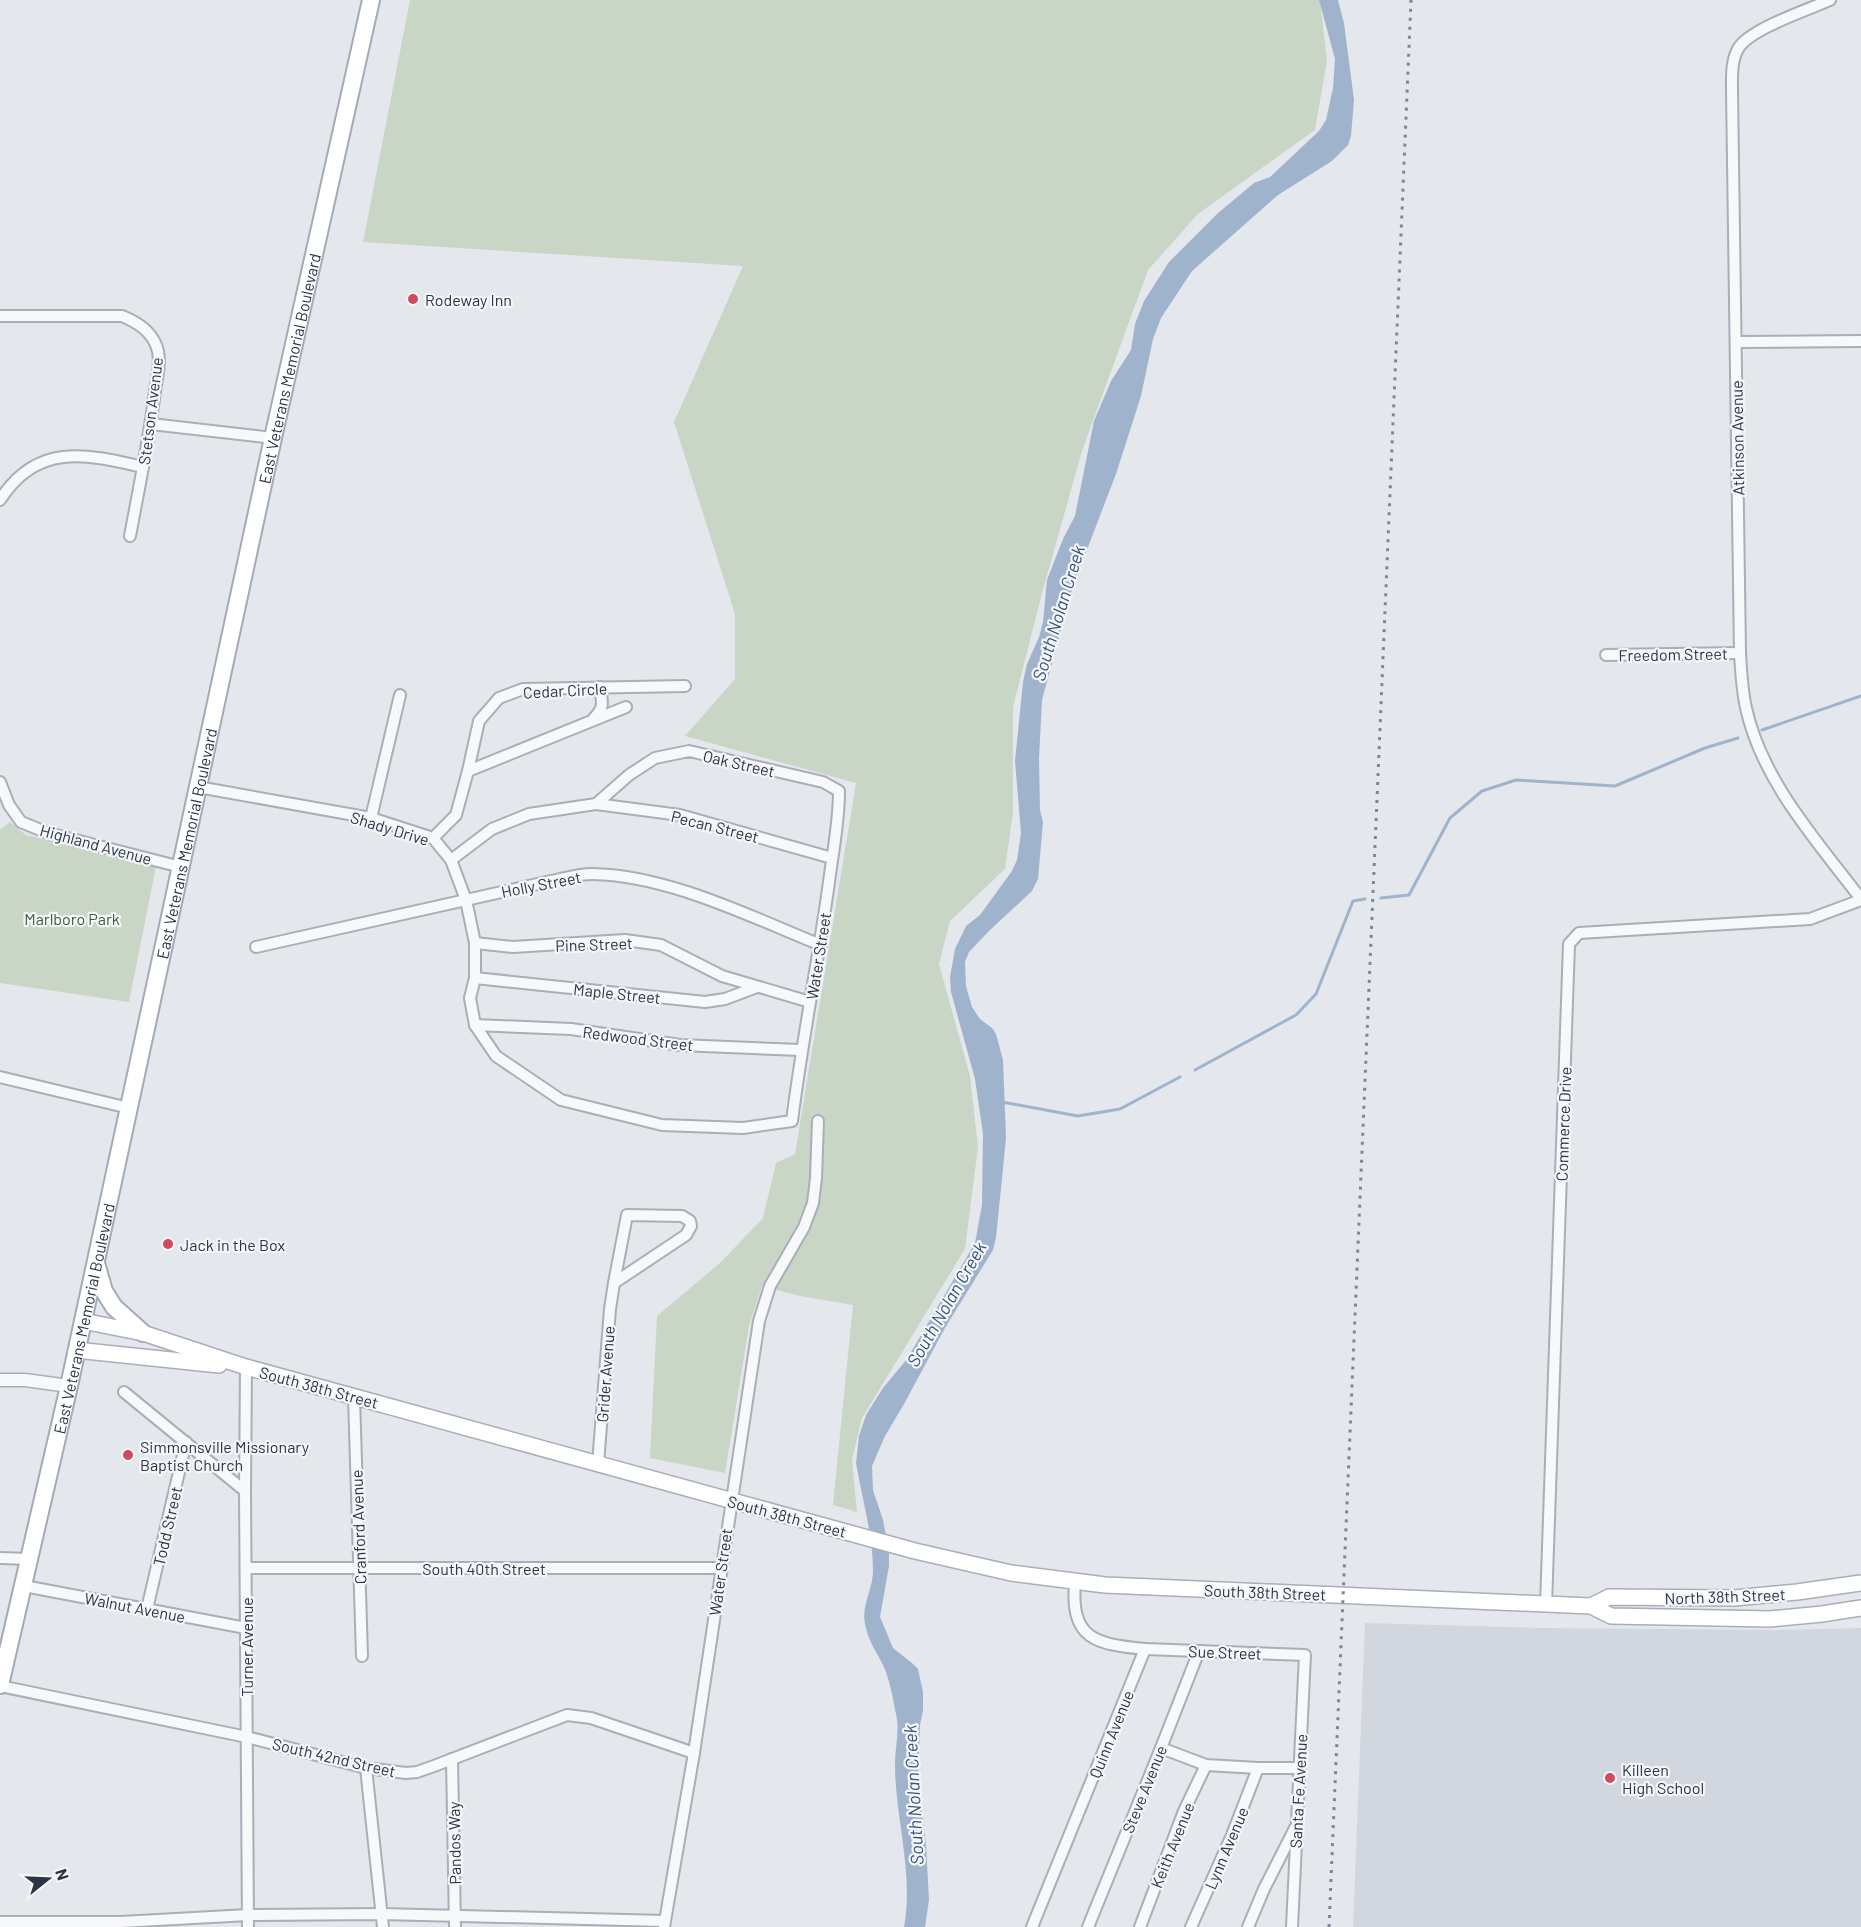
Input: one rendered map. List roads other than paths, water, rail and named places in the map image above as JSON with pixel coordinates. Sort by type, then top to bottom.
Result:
[{"type":"main road","name":"East Veterans Memorial Boulevard","points":[[0,1685],[69,1386],[273,438],[370,0]]},
{"type":"main road","points":[[95,1262],[105,1291],[114,1307],[143,1333]]},
{"type":"main road","name":"South 38th Street","points":[[83,1321],[143,1333],[246,1367],[354,1397],[915,1551],[1011,1573],[1075,1582],[1148,1587],[1340,1595]]},
{"type":"main road","name":"South 38th Street","points":[[76,1350],[246,1367]]},
{"type":"main road","name":"North 38th Street","points":[[1591,1606],[1609,1597],[1750,1597],[1797,1593],[1861,1583]]},
{"type":"main road","name":"North 38th Street","points":[[1340,1595],[1591,1606],[1611,1616],[1750,1619],[1822,1614],[1861,1608]]},
{"type":"main road","points":[[1750,1597],[1750,1619]]},
{"type":"street","name":"Atkinson Avenue","points":[[1830,0],[1766,27],[1742,44],[1734,57],[1732,91],[1740,653],[1746,708],[1772,777],[1861,899]]},
{"type":"street","name":"Stetson Avenue","points":[[0,316],[123,316],[137,322],[149,333],[157,346],[159,361],[151,424],[130,536]]},
{"type":"street","points":[[1737,342],[1861,341]]},
{"type":"street","points":[[151,424],[273,438]]},
{"type":"street","points":[[0,500],[11,482],[35,464],[67,456],[97,457],[143,467]]},
{"type":"street","name":"Freedom Street","points":[[1606,654],[1740,653]]},
{"type":"street","name":"Cedar Circle","points":[[433,838],[456,815],[479,721],[499,698],[523,689],[685,686]]},
{"type":"street","points":[[591,721],[601,711],[603,705],[600,687]]},
{"type":"street","points":[[371,818],[400,694]]},
{"type":"street","points":[[468,771],[626,706]]},
{"type":"street","name":"Oak Street","points":[[596,804],[629,775],[655,758],[689,751],[823,782],[839,791]]},
{"type":"street","name":"Highland Avenue","points":[[0,782],[9,805],[21,822],[48,833],[181,867]]},
{"type":"street","name":"Shady Drive","points":[[198,787],[371,818],[433,838],[451,860],[466,900],[475,943],[475,978],[470,998],[475,1025],[496,1056],[561,1100],[662,1125],[743,1128],[792,1121]]},
{"type":"street","name":"Water Street","points":[[792,1121],[801,1050],[821,945],[839,822],[839,791]]},
{"type":"street","points":[[451,860],[492,829],[529,814],[596,804]]},
{"type":"street","name":"Pecan Street","points":[[596,804],[680,815],[832,858]]},
{"type":"street","name":"Holly Street","points":[[256,947],[551,880],[591,874],[647,880],[717,903],[821,945]]},
{"type":"street","name":"Commerce Drive","points":[[1546,1605],[1569,944],[1579,933],[1810,919],[1861,899]]},
{"type":"street","name":"Pine Street","points":[[475,943],[513,947],[625,940],[661,945],[722,976],[810,1002]]},
{"type":"street","name":"Maple Street","points":[[475,978],[705,1002],[725,999],[757,987]]},
{"type":"street","name":"Redwood Street","points":[[475,1025],[571,1029],[680,1045],[801,1050]]},
{"type":"street","points":[[0,1077],[129,1108]]},
{"type":"street","name":"Water Street","points":[[665,1924],[694,1753],[756,1335],[770,1286],[804,1227],[813,1203],[818,1121]]},
{"type":"street","name":"Grider Avenue","points":[[598,1464],[614,1283],[627,1215],[682,1216],[690,1221],[690,1231],[686,1235],[614,1283]]},
{"type":"street","name":"Turner Avenue","points":[[246,1367],[248,1921]]},
{"type":"street","points":[[0,1380],[25,1380],[69,1386]]},
{"type":"street","points":[[124,1392],[245,1491]]},
{"type":"street","name":"Cranford Avenue","points":[[354,1397],[362,1656]]},
{"type":"street","name":"Todd Street","points":[[147,1610],[186,1442]]},
{"type":"street","points":[[0,1558],[30,1559]]},
{"type":"street","name":"South 40th Street","points":[[246,1568],[721,1568]]},
{"type":"street","points":[[1075,1582],[1073,1604],[1075,1612],[1089,1635],[1111,1646],[1145,1649]]},
{"type":"street","name":"Walnut Avenue","points":[[24,1586],[246,1628]]},
{"type":"street","name":"Sue Street","points":[[1145,1649],[1305,1655]]},
{"type":"street","name":"Quinn Avenue","points":[[1032,1927],[1145,1649]]},
{"type":"street","name":"Steve Avenue","points":[[1088,1927],[1199,1651]]},
{"type":"street","name":"Santa Fe Avenue","points":[[1292,1927],[1305,1655]]},
{"type":"street","name":"South 42nd Street","points":[[0,1685],[247,1737],[366,1768],[406,1773],[417,1772],[567,1715],[591,1718],[694,1753]]},
{"type":"street","points":[[1161,1748],[1206,1765],[1298,1768]]},
{"type":"street","name":"Pandos Way","points":[[452,1759],[455,1921]]},
{"type":"street","name":"Keith Avenue","points":[[1140,1927],[1184,1810],[1206,1765]]},
{"type":"street","points":[[366,1768],[382,1927]]},
{"type":"street","name":"Lynn Avenue","points":[[1191,1927],[1232,1835],[1258,1768]]},
{"type":"street","points":[[1248,1927],[1264,1889],[1296,1826]]},
{"type":"street","points":[[0,1922],[248,1921],[382,1914],[455,1921],[665,1924]]},
{"type":"water","name":"South Nolan Creek","points":[[1319,0],[1338,0],[1344,23],[1354,100],[1348,145],[1332,161],[1278,195],[1192,271],[1161,318],[1153,339],[1141,396],[1116,474],[1073,586],[1042,700],[1039,759],[1040,810],[1043,822],[1038,879],[1032,891],[969,952],[965,962],[966,986],[972,1007],[980,1019],[996,1034],[1003,1060],[1006,1138],[996,1238],[993,1250],[945,1328],[885,1436],[872,1466],[873,1490],[883,1520],[889,1551],[889,1566],[880,1617],[893,1648],[918,1669],[923,1692],[918,1780],[926,1845],[929,1900],[925,1927],[904,1927],[907,1886],[896,1784],[897,1720],[888,1677],[870,1641],[865,1624],[864,1617],[872,1578],[873,1557],[856,1463],[859,1436],[866,1415],[883,1388],[907,1359],[975,1243],[982,1205],[983,1134],[975,1079],[951,992],[950,977],[955,949],[966,926],[980,915],[1012,871],[1017,860],[1021,833],[1015,761],[1023,682],[1027,664],[1043,622],[1047,580],[1075,516],[1094,421],[1111,381],[1131,350],[1135,324],[1144,301],[1169,262],[1217,214],[1254,183],[1270,177],[1319,131],[1326,120],[1333,88],[1335,59]]},
{"type":"waterway","points":[[1762,730],[1861,696]]},
{"type":"waterway","points":[[1381,898],[1409,895],[1450,818],[1482,791],[1516,780],[1615,786],[1705,748],[1738,738]]},
{"type":"waterway","points":[[1195,1070],[1296,1015],[1316,994],[1353,901],[1365,899]]},
{"type":"waterway","points":[[1002,1102],[1078,1116],[1120,1109],[1180,1077]]},
{"type":"railway","points":[[1329,1927],[1411,0]]},
{"type":"place","name":"Rodeway Inn","points":[[413,299]]},
{"type":"place","name":"Jack in the Box","points":[[168,1244]]},
{"type":"place","name":"Simmonsville Missionary Baptist Church","points":[[128,1455]]},
{"type":"place","name":"Killeen High School","points":[[1610,1778]]},
{"type":"park label","name":"Marlboro Park","points":[[72,918]]}]
